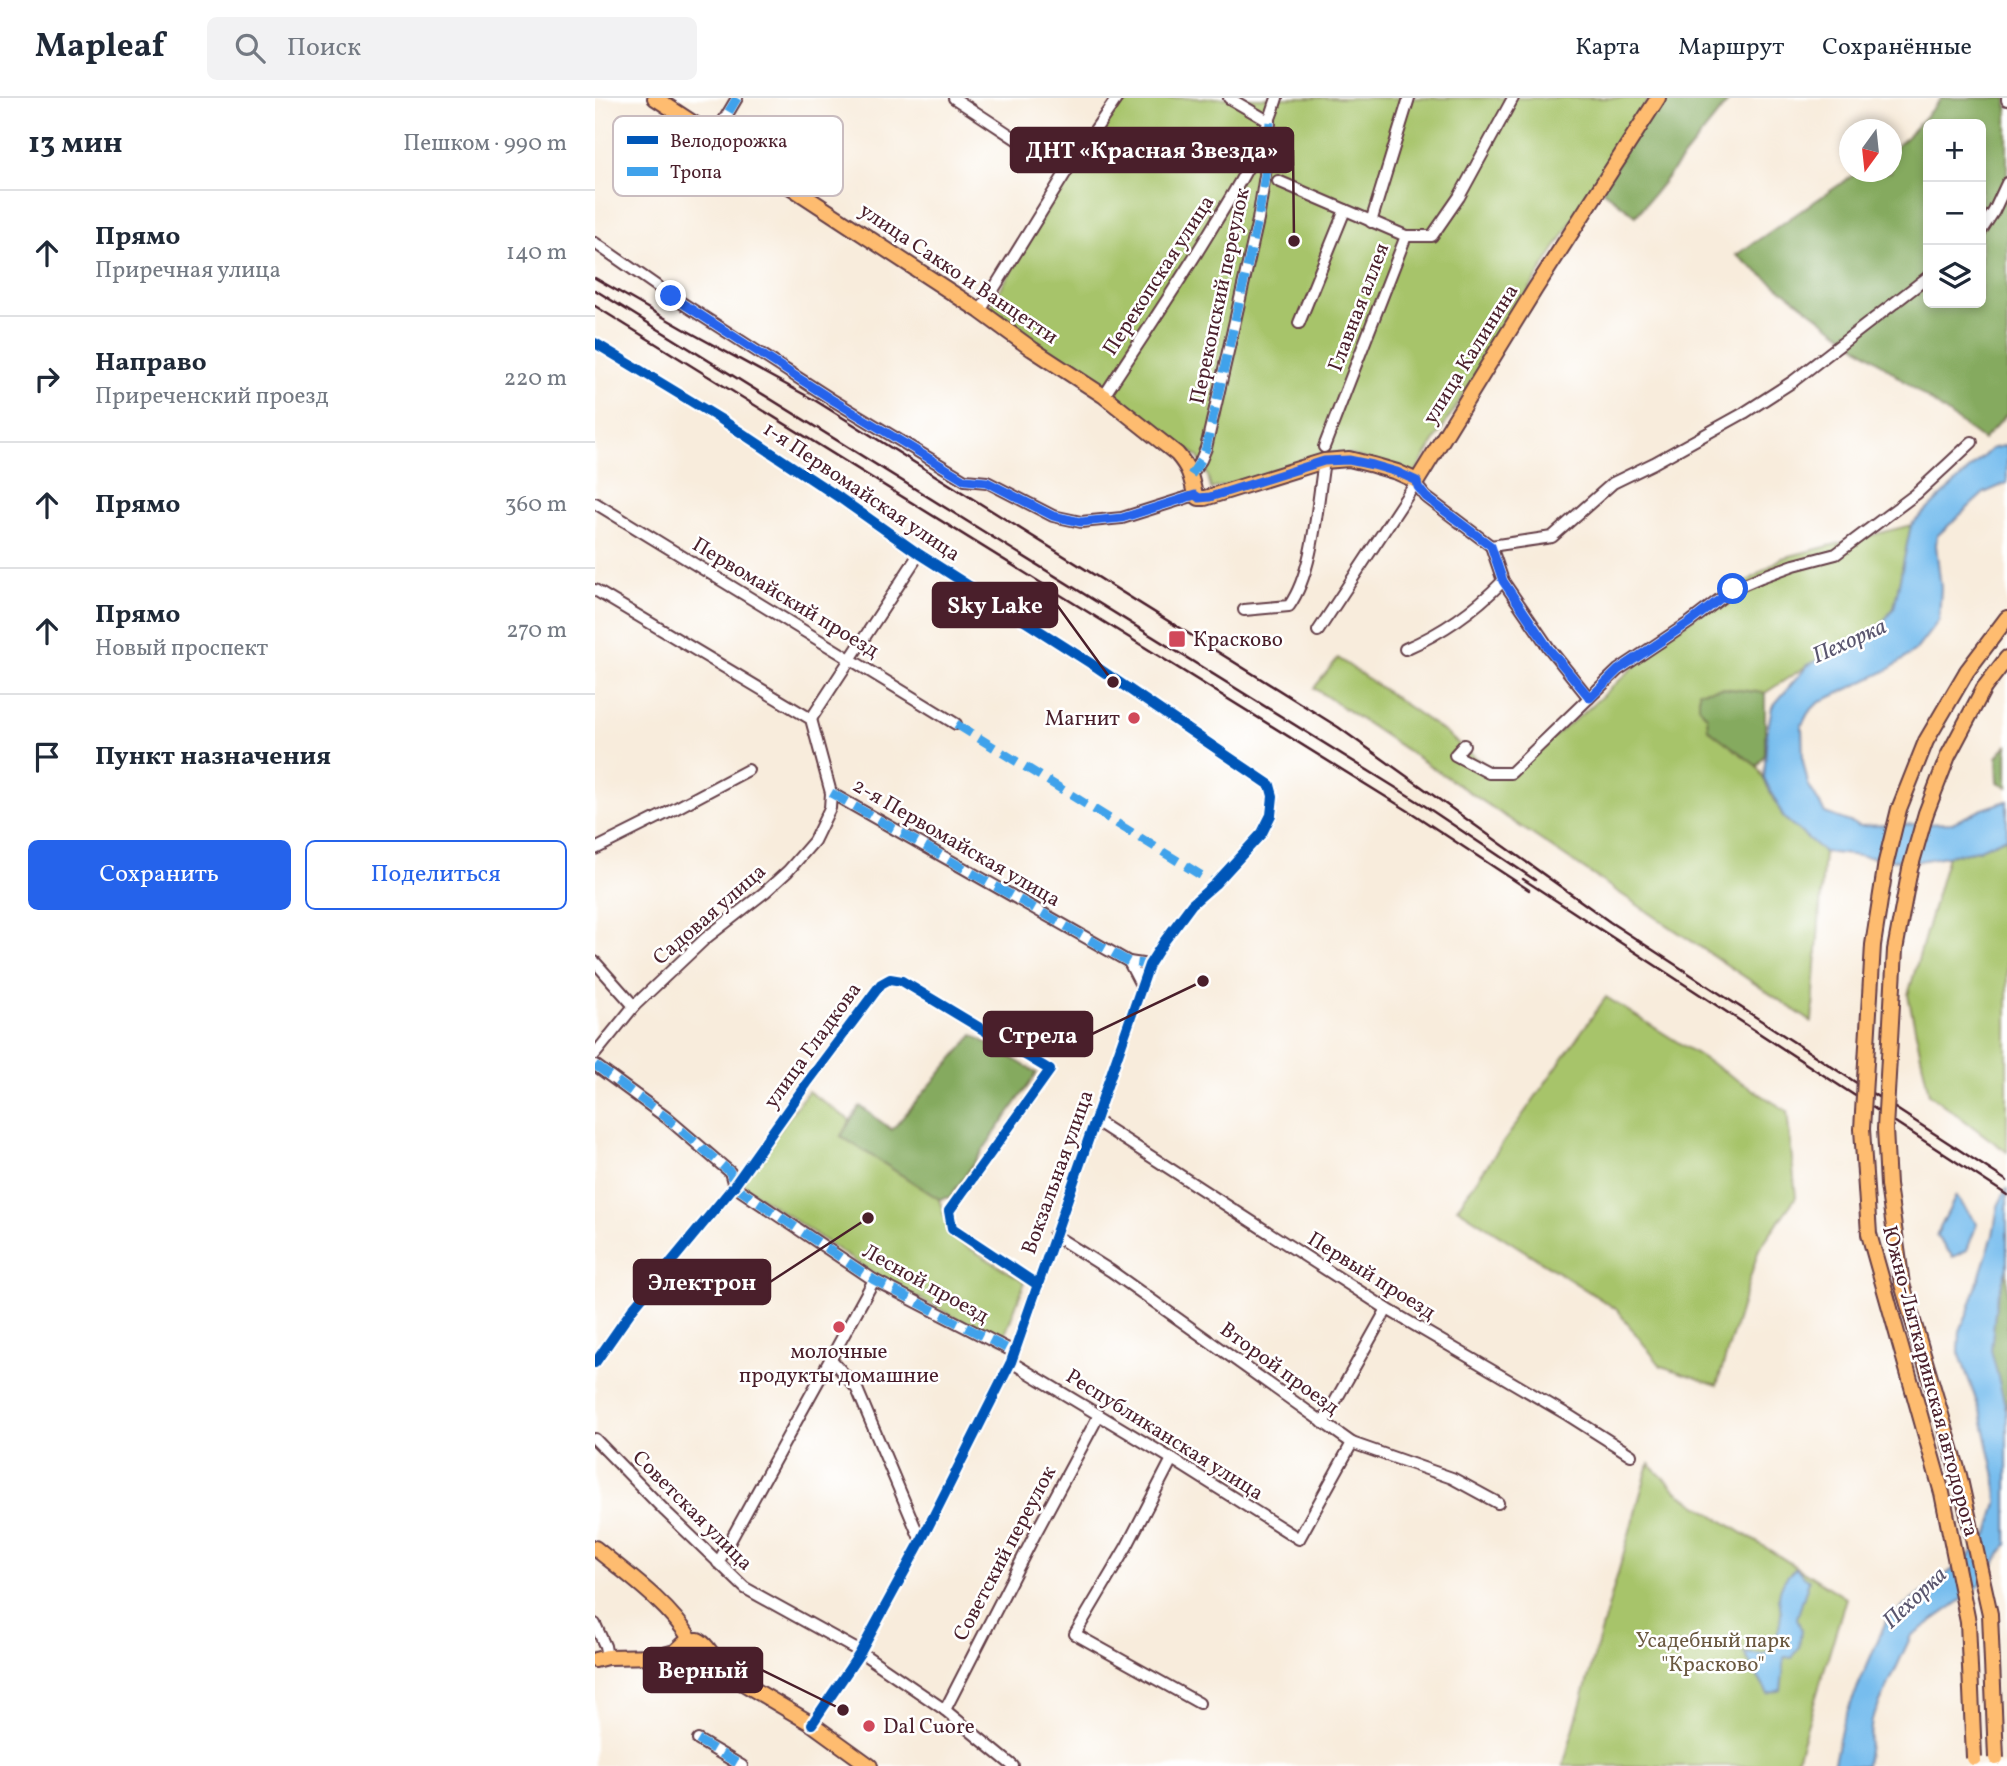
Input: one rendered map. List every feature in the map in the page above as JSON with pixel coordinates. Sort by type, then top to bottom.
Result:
[{"type":"main road","name":"улица Сакко и Ванцетти","points":[[655,98],[684,116]]},
{"type":"main road","name":"улица Калинина","points":[[1417,481],[1535,289],[1658,98]]},
{"type":"main road","name":"улица Сакко и Ванцетти","points":[[807,196],[1104,396],[1177,454],[1191,475]]},
{"type":"main road","points":[[1191,475],[1195,495],[1199,498],[1210,497],[1324,454],[1397,472],[1417,481]]},
{"type":"main road","name":"Южно-Лыткаринская автодорога","points":[[1974,1762],[1968,1622],[1942,1493],[1869,1234],[1862,1129],[1873,945],[1899,810],[1926,741],[1967,671],[2007,618]]},
{"type":"main road","name":"Южно-Лыткаринская автодорога","points":[[1995,1762],[1990,1614],[1959,1475],[1902,1284],[1888,1185],[1885,1129],[1895,950],[1910,869],[1926,813],[1948,755],[1984,688],[2007,658]]},
{"type":"main road","points":[[595,1548],[660,1604],[681,1626],[685,1645],[680,1659],[682,1664]]},
{"type":"main road","points":[[660,1657],[685,1645],[702,1642],[716,1664],[726,1673]]},
{"type":"main road","points":[[701,1668],[708,1661],[709,1650]]},
{"type":"main road","points":[[601,1658],[670,1658],[691,1670],[716,1669],[726,1673],[812,1724],[870,1766]]},
{"type":"street","points":[[726,116],[737,98]]},
{"type":"street","points":[[954,98],[1066,172]]},
{"type":"street","points":[[980,311],[1066,172],[1117,98]]},
{"type":"street","points":[[1229,98],[1270,122]]},
{"type":"street","name":"Перекопская улица","points":[[1104,396],[1203,244],[1250,166],[1270,122],[1277,98]]},
{"type":"street","points":[[1371,222],[1409,98]]},
{"type":"street","name":"Главная аллея","points":[[1244,610],[1289,606],[1294,599],[1308,563],[1324,454],[1406,236],[1432,236],[1459,197],[1513,98]]},
{"type":"street","name":"Перекопский переулок","points":[[1191,475],[1206,448],[1258,220],[1270,122]]},
{"type":"street","points":[[1278,180],[1406,236]]},
{"type":"street","points":[[1986,223],[2007,183]]},
{"type":"street","points":[[1299,324],[1345,210]]},
{"type":"street","points":[[595,243],[785,370],[965,480],[987,482],[1053,516],[1081,522],[1122,518],[1195,495]]},
{"type":"street","points":[[1491,546],[1552,537],[1613,483],[1744,414],[1792,382],[1923,281]]},
{"type":"street","name":"1-я Первомайская улица","points":[[595,343],[722,420],[919,554],[1098,668],[1270,785],[1273,796]]},
{"type":"street","points":[[1464,745],[1455,754],[1489,773],[1511,773],[1618,670],[1690,622],[1733,589],[1761,576],[1836,554],[1916,494],[1972,442]]},
{"type":"street","points":[[1417,481],[1426,497],[1491,546],[1503,581],[1549,649],[1590,698]]},
{"type":"street","name":"улица Калинина","points":[[1318,631],[1417,481]]},
{"type":"street","name":"Первомайский проезд","points":[[595,503],[957,724]]},
{"type":"street","points":[[595,590],[811,719],[919,554]]},
{"type":"street","points":[[1405,649],[1422,642],[1469,611],[1503,581]]},
{"type":"street","name":"2-я Первомайская улица","points":[[811,719],[831,793],[1129,962],[1149,965]]},
{"type":"street","points":[[595,849],[748,770]]},
{"type":"street","name":"Садовая улица","points":[[595,1054],[634,1006],[706,938],[788,871],[814,841],[830,808],[831,793]]},
{"type":"street","name":"Вокзальная улица","points":[[812,1724],[860,1653],[921,1541],[1012,1357],[1149,965],[1192,904],[1216,884],[1262,832],[1271,816],[1273,796]]},
{"type":"street","points":[[595,962],[634,1006]]},
{"type":"street","points":[[1129,962],[1142,987]]},
{"type":"street","name":"улица Гладкова","points":[[734,1186],[881,984],[890,979],[902,981],[1050,1070],[949,1211],[952,1228],[1038,1285]]},
{"type":"street","name":"Лесной проезд","points":[[595,1065],[667,1118],[730,1171],[734,1186],[874,1280],[1012,1357]]},
{"type":"street","name":"Первый проезд","points":[[1096,1121],[1387,1309],[1569,1415],[1631,1455]]},
{"type":"street","points":[[595,1363],[634,1307],[734,1186]]},
{"type":"street","name":"Второй проезд","points":[[1054,1235],[1111,1271],[1352,1443],[1452,1478],[1498,1503]]},
{"type":"street","points":[[718,1563],[874,1280]]},
{"type":"street","points":[[1323,1423],[1387,1309]]},
{"type":"street","name":"Республиканская улица","points":[[1012,1357],[1099,1415],[1300,1539],[1352,1443]]},
{"type":"street","points":[[830,1358],[857,1390],[921,1541]]},
{"type":"street","name":"Советский переулок","points":[[945,1710],[1099,1415]]},
{"type":"street","name":"Советская улица","points":[[595,1439],[745,1588],[860,1653],[945,1710],[1013,1766]]},
{"type":"street","points":[[1172,1459],[1127,1546],[1075,1634],[1199,1703]]},
{"type":"street","points":[[595,1623],[605,1646],[601,1658]]},
{"type":"street","points":[[698,1740],[742,1766]]},
{"type":"green space","points":[[1122,98],[1649,98],[1414,474],[1349,454],[1211,489],[1208,476],[1198,457],[1113,393],[1036,345],[988,310],[1069,173]]},
{"type":"green space","points":[[1654,98],[1731,98],[1636,216],[1602,190]]},
{"type":"green space","points":[[1942,98],[2007,98],[2007,414],[1983,440],[1736,255],[1843,182],[1902,182],[1902,142]]},
{"type":"green space","points":[[1911,525],[1894,608],[1879,627],[1808,665],[1765,693],[1721,688],[1707,716],[1734,749],[1757,766],[1784,818],[1824,852],[1812,1022],[1314,688],[1338,658],[1443,731],[1485,765],[1512,771],[1588,709],[1672,632],[1782,558]]},
{"type":"green space","points":[[1721,688],[1765,693],[1765,754],[1757,766],[1708,729],[1707,716],[1699,707],[1699,691]]},
{"type":"green space","points":[[2007,745],[2007,787],[1998,782],[1997,757]]},
{"type":"green space","points":[[2007,837],[2007,1152],[1929,1094],[1908,995],[1948,856],[1978,850]]},
{"type":"green space","points":[[1606,997],[1787,1111],[1796,1197],[1759,1249],[1717,1385],[1661,1366],[1616,1309],[1457,1208]]},
{"type":"green space","points":[[973,1035],[1037,1073],[950,1197],[939,1199],[841,1136],[860,1106],[892,1130]]},
{"type":"green space","points":[[808,1091],[851,1121],[841,1136],[939,1199],[951,1237],[1025,1282],[1002,1342],[875,1275],[740,1183]]},
{"type":"green space","points":[[2007,1267],[2007,1413],[1991,1350],[1996,1302]]},
{"type":"green space","name":"Усадебный парк \"Красково\"","points":[[1649,1464],[1680,1494],[1846,1598],[1795,1766],[1563,1766]]},
{"type":"water","points":[[2007,445],[2007,483],[1984,493],[1937,536],[1941,588],[1939,620],[1915,651],[1888,670],[1818,703],[1808,713],[1802,725],[1803,761],[1808,784],[1825,813],[1860,826],[1952,823],[2007,801],[2007,837],[1978,850],[1914,862],[1824,852],[1784,818],[1764,778],[1772,707],[1808,665],[1879,627],[1894,608],[1911,525],[1991,449]]},
{"type":"water","points":[[2007,1188],[2007,1267],[1996,1302],[1991,1350],[2007,1413],[2007,1544],[1982,1583],[1973,1592],[1911,1636],[1872,1720],[1866,1766],[1833,1766],[1843,1721],[1887,1619],[1965,1560],[1988,1534],[1997,1503],[1996,1481],[1982,1417],[1959,1352],[1960,1331],[1993,1235],[1998,1206]]},
{"type":"water","points":[[1956,1196],[1977,1224],[1967,1250],[1953,1257],[1936,1236]]},
{"type":"water","points":[[1796,1568],[1809,1581],[1797,1618],[1801,1629],[1799,1648],[1792,1658],[1785,1657],[1781,1690],[1768,1694],[1744,1653],[1764,1655],[1771,1646],[1780,1620],[1781,1588]]},
{"type":"railway","points":[[595,278],[816,401],[1338,727],[1610,922],[2007,1181]]},
{"type":"railway","points":[[595,290],[1422,804],[1535,880]]},
{"type":"railway","points":[[595,306],[1415,815],[1529,890]]},
{"type":"railway","points":[[1523,879],[2007,1195]]},
{"type":"marked path","points":[[726,116],[737,98]]},
{"type":"marked path","points":[[1191,475],[1206,448],[1258,220],[1270,122]]},
{"type":"marked path","points":[[956,724],[1215,884]]},
{"type":"marked path","points":[[831,793],[1129,962],[1149,965]]},
{"type":"marked path","points":[[595,1065],[667,1118],[730,1172],[734,1186],[874,1280],[1014,1352]]},
{"type":"marked path","points":[[698,1740],[742,1766]]},
{"type":"cycle path","points":[[595,343],[722,420],[919,554],[1098,668],[1270,785],[1273,796],[1271,815],[1262,833],[1215,884],[1192,904],[1149,965],[1011,1362],[921,1541],[860,1653],[812,1724]]},
{"type":"cycle path","points":[[595,1363],[634,1307],[734,1186],[881,984],[890,979],[902,981],[1050,1070],[949,1211],[952,1228],[1038,1285]]},
{"type":"place","name":"ДНТ «Красная Звезда»","points":[[1294,241]]},
{"type":"place","name":"Красково","points":[[1177,639]]},
{"type":"place","name":"Sky Lake","points":[[1113,682]]},
{"type":"place","name":"Магнит","points":[[1134,718]]},
{"type":"place","name":"Стрела","points":[[1203,981]]},
{"type":"place","name":"Электрон","points":[[868,1218]]},
{"type":"place","name":"молочные продукты домашние","points":[[839,1327]]},
{"type":"place","name":"Верный","points":[[843,1710]]},
{"type":"place","name":"Dal Cuore","points":[[869,1726]]},
{"type":"route","points":[[671,296],[831,399],[965,480],[987,482],[1053,516],[1081,522],[1122,518],[1195,495],[1199,498],[1210,497],[1324,461],[1349,460],[1397,472],[1417,481],[1426,497],[1491,546],[1503,581],[1549,649],[1590,698],[1618,670],[1690,622],[1733,589]]},
{"type":"water label","name":"Пехорка","points":[[1849,640]]},
{"type":"water label","name":"Пехорка","points":[[1914,1597]]}]
